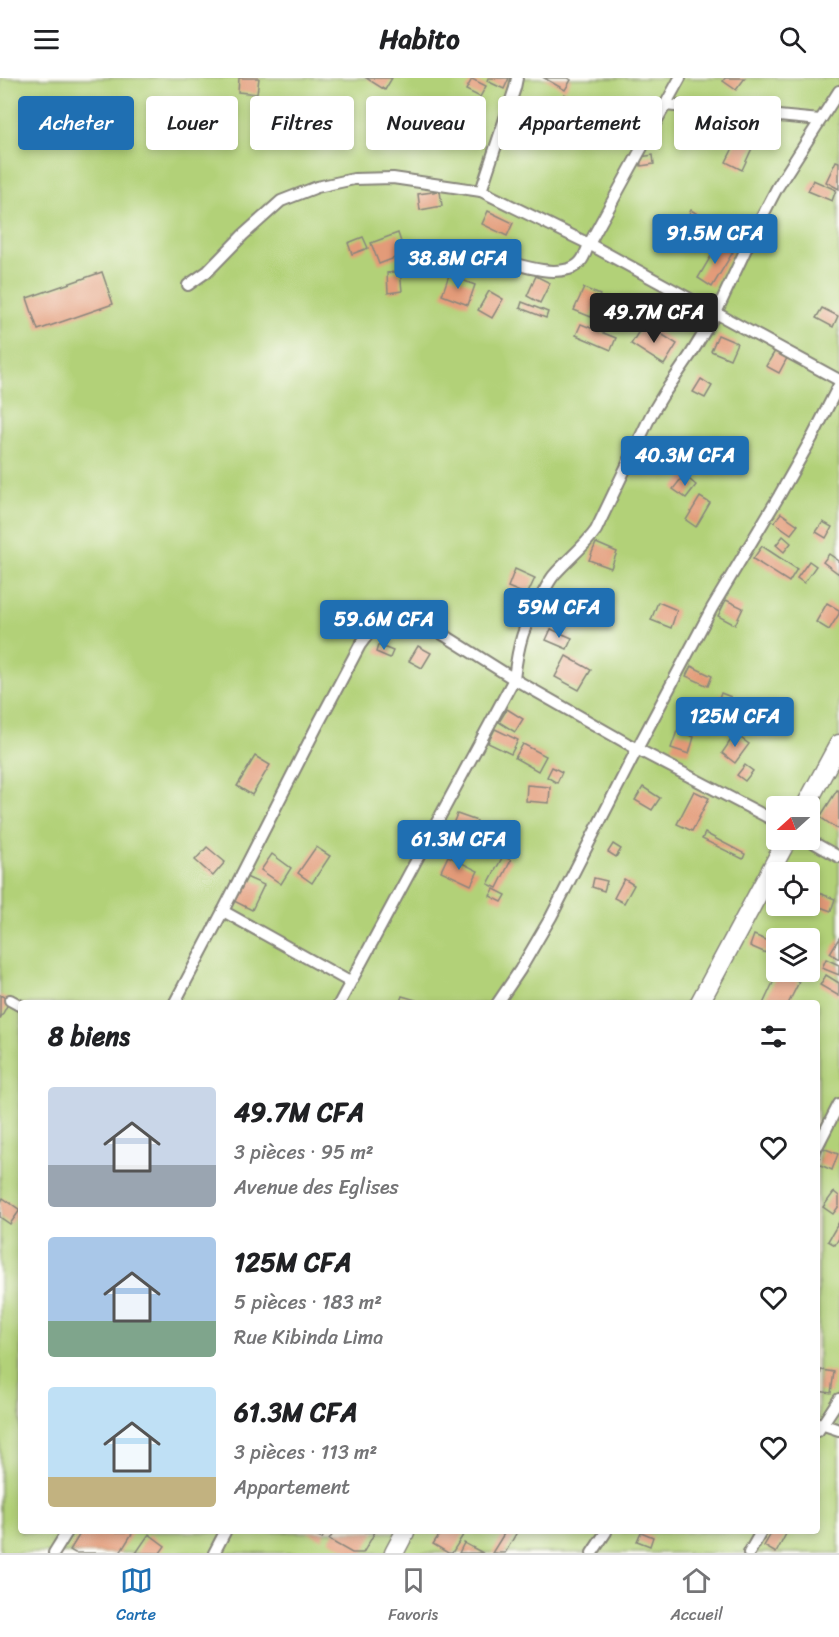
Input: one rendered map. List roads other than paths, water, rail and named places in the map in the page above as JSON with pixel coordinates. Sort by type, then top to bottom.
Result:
[{"type":"highway","points":[[811,796],[839,744]]},
{"type":"highway","points":[[701,1000],[782,850]]},
{"type":"highway","points":[[394,1553],[404,1534]]},
{"type":"street","points":[[481,191],[517,78]]},
{"type":"street","points":[[443,255],[490,258],[546,270],[568,269],[577,265],[583,258],[680,78]]},
{"type":"street","points":[[341,1000],[514,680],[517,650],[534,607],[553,577],[585,545],[596,530],[651,415],[716,313],[777,188],[839,91]]},
{"type":"street","points":[[665,105],[820,120]]},
{"type":"street","points":[[188,285],[208,271],[281,201],[316,187],[354,179],[393,178],[481,191],[589,244],[839,380]]},
{"type":"street","points":[[500,1000],[551,917],[712,608],[779,496],[839,385]]},
{"type":"street","points":[[176,1000],[360,645],[380,620],[398,611],[409,613],[514,680],[637,749],[766,816]]},
{"type":"street","points":[[820,846],[839,857]]},
{"type":"street","points":[[223,911],[351,982]]},
{"type":"street","points":[[10,1000],[18,1004]]},
{"type":"street","points":[[820,1141],[839,1104]]},
{"type":"street","points":[[820,1425],[839,1399]]},
{"type":"street","points":[[820,1426],[839,1430]]},
{"type":"street","points":[[54,1553],[66,1534]]},
{"type":"street","points":[[214,1553],[224,1534]]},
{"type":"street","points":[[593,1553],[605,1534]]},
{"type":"street","points":[[749,1553],[760,1534]]}]
